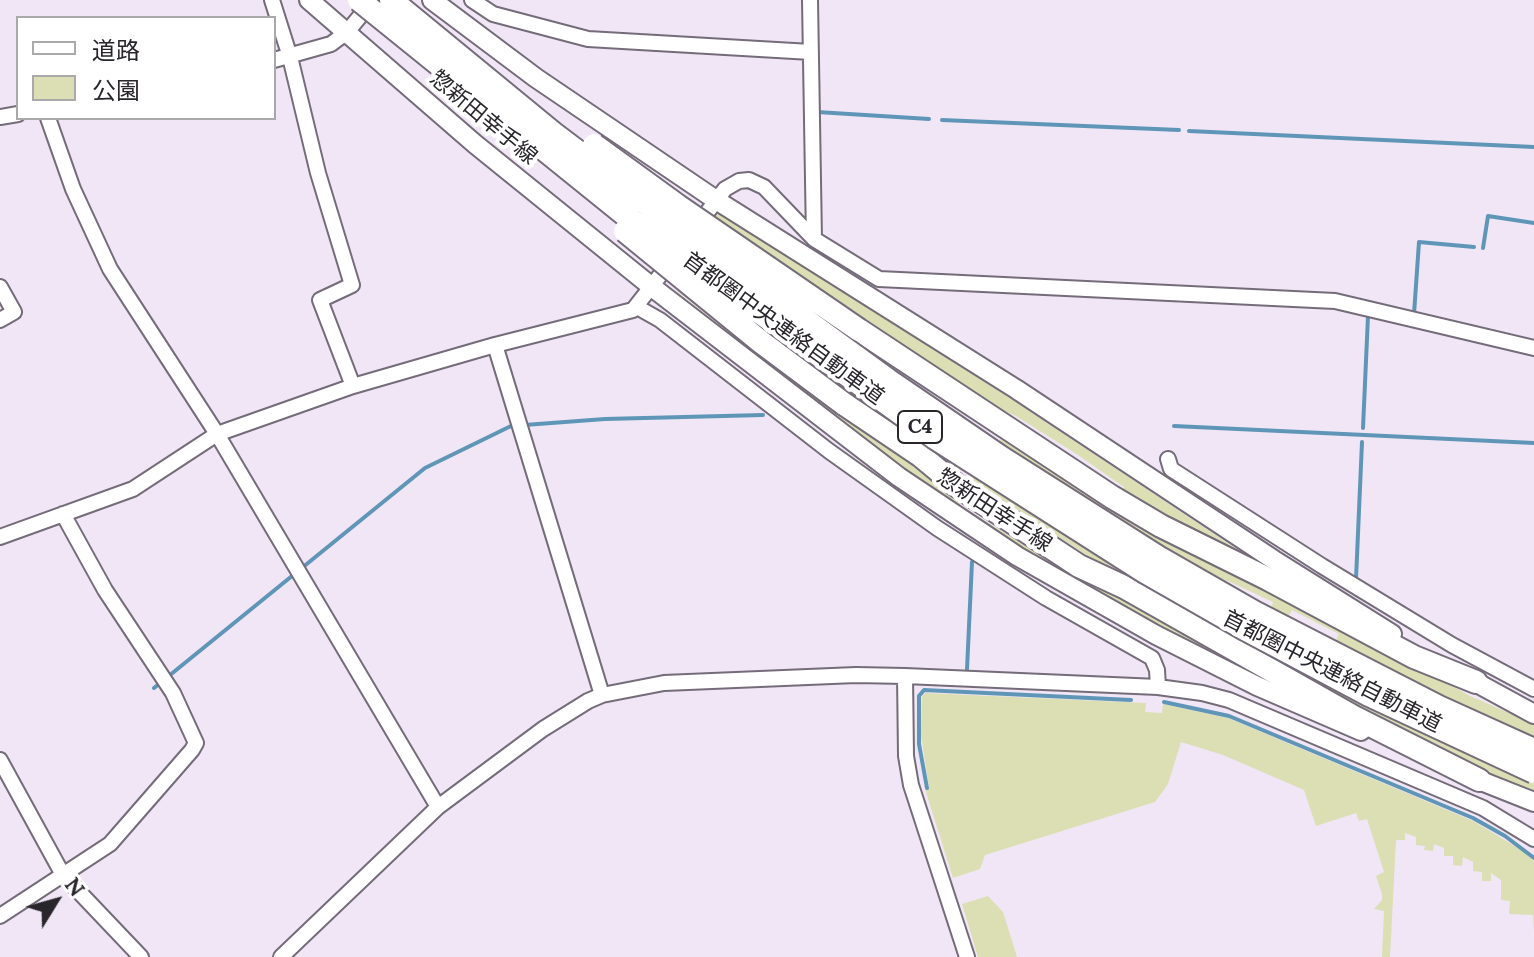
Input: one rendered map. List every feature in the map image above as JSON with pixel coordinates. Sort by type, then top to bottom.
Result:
[{"type":"highway","name":"首都圏中央連絡自動車道","points":[[359,0],[634,222],[935,438],[1033,502],[1243,628],[1369,695],[1534,772]]},
{"type":"highway","name":"首都圏中央連絡自動車道","points":[[391,0],[553,133],[693,239],[888,380],[1045,486],[1158,557],[1254,612],[1439,707],[1534,750]]},
{"type":"highway","points":[[414,46],[439,80],[761,342],[921,456],[956,485],[1079,566],[1124,587],[1340,709],[1479,780]]},
{"type":"highway","points":[[447,46],[490,69],[678,206],[1112,497],[1161,526],[1414,657],[1476,682]]},
{"type":"main road","name":"惣新田幸手線","points":[[309,0],[475,144],[652,287],[911,486],[1017,556],[1143,628],[1257,686],[1534,802]]},
{"type":"main road","points":[[432,0],[536,78],[716,200],[1016,389],[1379,627],[1534,714]]},
{"type":"street","points":[[272,0],[290,57],[318,173],[352,285],[320,300],[353,386]]},
{"type":"street","points":[[276,60],[331,44],[347,32],[374,0]]},
{"type":"street","points":[[472,0],[493,14],[588,39],[811,52]]},
{"type":"street","points":[[810,0],[814,239]]},
{"type":"street","points":[[49,120],[73,189],[110,269],[217,434],[438,807]]},
{"type":"street","points":[[0,537],[133,489],[217,434],[353,386],[637,307],[716,200],[725,189],[739,181],[756,182],[764,187],[814,239],[879,279],[1335,301],[1534,348]]},
{"type":"street","points":[[0,287],[14,312],[0,320]]},
{"type":"street","points":[[637,307],[660,320],[829,451],[937,528],[1046,598],[1152,658],[1157,670],[1158,687]]},
{"type":"street","points":[[495,345],[602,695]]},
{"type":"street","points":[[1168,459],[1171,469],[1335,574],[1452,645],[1534,689]]},
{"type":"street","points":[[0,916],[110,844],[196,743],[173,693],[105,590],[63,514]]},
{"type":"street","points":[[281,957],[438,807],[543,729],[602,695],[664,683],[856,675],[1158,687],[1202,693],[1229,700],[1483,808],[1534,839]]},
{"type":"street","points":[[905,676],[906,756],[911,785],[967,957]]},
{"type":"street","points":[[0,760],[63,875],[141,957]]},
{"type":"green space","points":[[720,213],[975,373],[1244,554],[1264,564],[1263,567],[1158,515],[1078,455],[1016,416],[966,393],[712,219]]},
{"type":"green space","points":[[680,288],[909,458],[960,500],[960,505],[1076,578],[1232,659],[1230,663],[1123,609],[1023,551],[902,469],[768,369],[677,291]]},
{"type":"green space","points":[[1001,439],[1112,510],[1368,639],[1470,696],[1534,724],[1534,740],[1335,643],[1339,634],[1292,610],[1287,618],[1271,609],[1273,602],[1226,580],[1224,583],[999,443]]},
{"type":"green space","points":[[972,472],[1534,783],[1534,793],[1461,764],[1117,575],[969,478]]},
{"type":"green space","points":[[925,693],[1146,703],[1145,712],[1162,713],[1163,704],[1228,718],[1473,821],[1523,851],[1534,861],[1534,933],[1533,915],[1509,914],[1510,901],[1501,900],[1501,880],[1491,873],[1491,881],[1482,881],[1482,872],[1473,871],[1473,862],[1463,857],[1462,866],[1453,865],[1453,856],[1444,856],[1444,848],[1434,844],[1433,851],[1424,850],[1425,846],[1416,845],[1416,837],[1405,833],[1405,840],[1396,840],[1390,957],[1382,957],[1384,911],[1374,909],[1382,900],[1376,876],[1384,872],[1367,819],[1359,821],[1356,813],[1316,826],[1304,790],[1223,755],[1181,742],[1168,784],[1155,802],[985,855],[980,869],[953,878],[925,789],[929,787],[921,735],[922,697]]},
{"type":"green space","points":[[988,896],[1003,912],[1017,957],[978,957],[962,904]]},
{"type":"waterway","points":[[817,112],[929,119]]},
{"type":"waterway","points":[[942,120],[1179,130]]},
{"type":"waterway","points":[[1189,131],[1534,147]]},
{"type":"waterway","points":[[1483,248],[1488,216],[1534,223]]},
{"type":"waterway","points":[[1414,314],[1419,242],[1474,247]]},
{"type":"waterway","points":[[1363,428],[1368,316]]},
{"type":"waterway","points":[[154,688],[425,468],[511,426],[605,419],[763,415]]},
{"type":"waterway","points":[[1174,426],[1534,443]]},
{"type":"waterway","points":[[1356,579],[1362,442]]},
{"type":"waterway","points":[[967,669],[972,562]]},
{"type":"waterway","points":[[927,788],[919,744],[919,696],[924,690],[1131,700]]},
{"type":"waterway","points":[[1164,702],[1229,716],[1473,818],[1505,836],[1534,858]]}]
